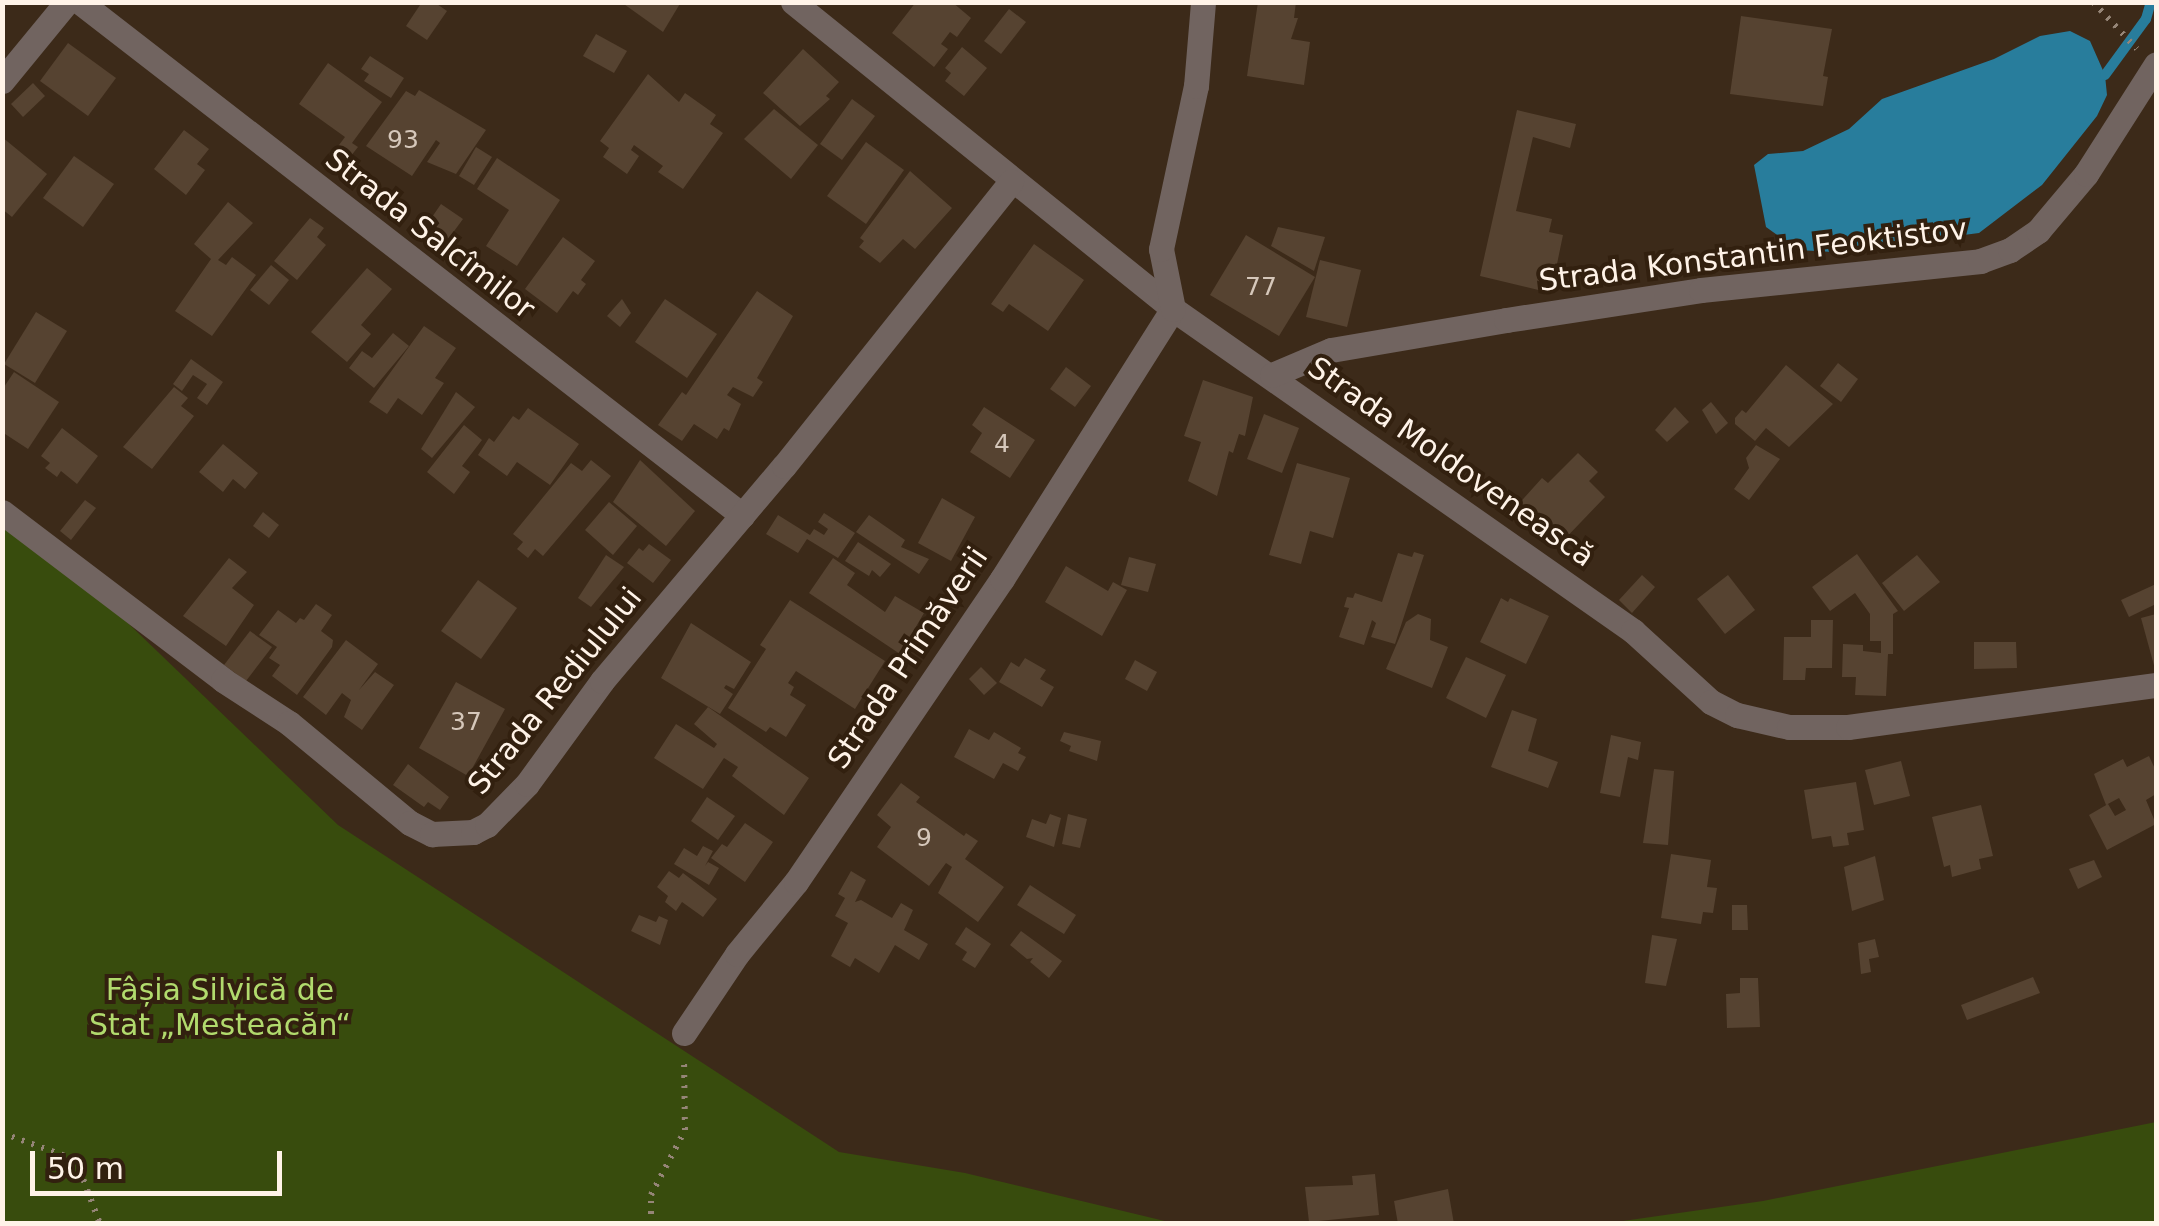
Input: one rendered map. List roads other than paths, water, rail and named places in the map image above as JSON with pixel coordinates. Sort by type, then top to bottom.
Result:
[{"type":"street","points":[[2,81],[66,2]]},
{"type":"street","name":"Strada Salcîmilor","points":[[80,2],[742,515]]},
{"type":"street","name":"Strada Moldovenească","points":[[793,2],[1172,309],[1633,630],[1712,702],[1737,715],[1788,728],[1848,727],[2156,684]]},
{"type":"street","points":[[1172,309],[1161,248],[1196,86],[1203,2]]},
{"type":"street","name":"Strada Konstantin Feoktistov","points":[[1272,375],[1332,350],[1506,320],[1701,290],[1980,261],[2010,250],[2038,230],[2086,174],[2156,66]]},
{"type":"street","name":"Strada Rediulului","points":[[2,512],[223,680],[289,723],[410,823],[432,834],[454,836],[488,826],[1011,182]]},
{"type":"street","name":"Strada Primăverii","points":[[684,1033],[737,954],[796,882],[1002,579],[1172,309]]},
{"type":"water","points":[[2070,31],[2090,41],[2105,75],[2107,95],[2097,116],[2042,185],[1979,233],[1833,252],[1798,250],[1766,227],[1754,165],[1768,154],[1803,151],[1849,129],[1882,99],[1994,59],[2040,36]]},
{"type":"waterway","points":[[2105,75],[2146,19],[2151,2]]},
{"type":"park label","name":"Fâșia Silvică de Stat „Mesteacăn“","points":[[220,1007]]}]
